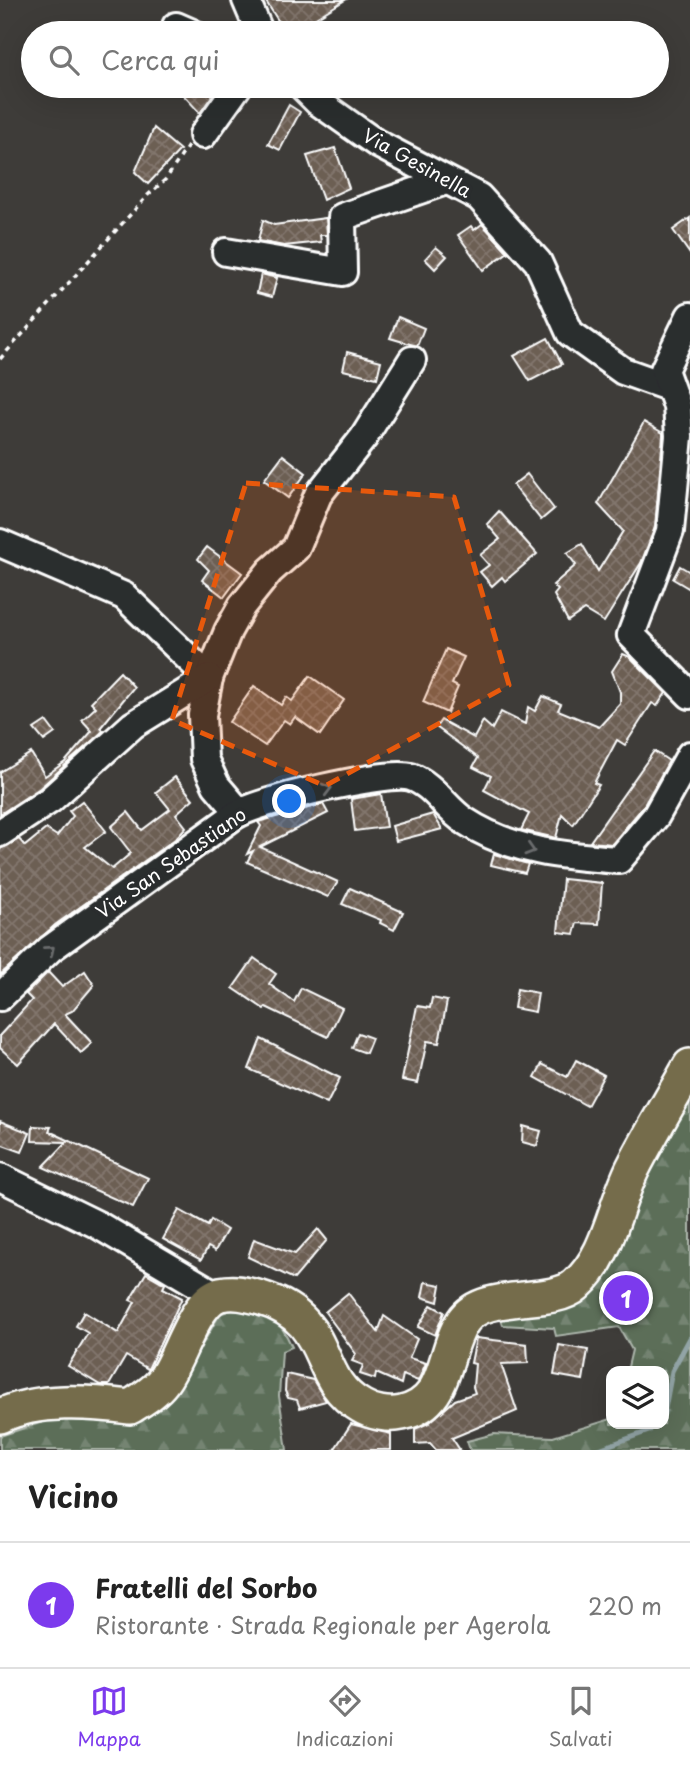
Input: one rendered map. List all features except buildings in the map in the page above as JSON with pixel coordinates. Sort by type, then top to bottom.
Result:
[{"type":"main road","points":[[0,1416],[13,1410],[85,1402],[130,1407],[163,1381],[203,1307],[216,1295],[237,1291],[269,1300],[301,1317],[318,1343],[339,1391],[363,1407],[392,1415],[414,1411],[432,1398],[463,1321],[480,1306],[572,1289],[593,1270],[632,1170],[690,1066]]},
{"type":"street","points":[[246,0],[255,21]]},
{"type":"street","points":[[203,135],[229,98]]},
{"type":"street","name":"Via Gesinella","points":[[314,98],[376,143],[479,197],[538,262],[570,333],[623,371],[667,387]]},
{"type":"street","points":[[226,252],[343,272],[342,217],[446,181]]},
{"type":"street","points":[[690,316],[664,370],[667,387],[677,406],[679,436],[670,531],[631,635],[690,695]]},
{"type":"street","points":[[239,813],[216,785],[204,758],[202,715],[209,678],[228,631],[242,606],[270,571],[296,548],[318,495],[364,437],[412,360]]},
{"type":"street","points":[[0,543],[124,596],[209,678]]},
{"type":"street","points":[[0,833],[50,800],[133,725],[209,678]]},
{"type":"street","points":[[678,798],[690,755]]},
{"type":"street","name":"Via San Sebastiano","points":[[0,997],[50,949],[252,806],[356,780],[408,776],[422,782],[463,820],[517,846],[542,853],[619,860],[656,816],[678,798]]},
{"type":"street","points":[[0,1177],[98,1225],[216,1295]]},
{"type":"path","points":[[0,359],[148,194],[166,179],[190,143],[203,135]]},
{"type":"highlighted area","points":[[246,483],[454,497],[509,685],[325,786],[172,720]]},
{"type":"green space","points":[[690,1085],[690,1450],[470,1450],[467,1441],[494,1434],[553,1437],[606,1421],[606,1429],[669,1429],[669,1366],[628,1366],[632,1350],[619,1327],[556,1336],[554,1328],[503,1325],[499,1314],[616,1241]]},
{"type":"green space","points":[[242,1305],[273,1318],[283,1329],[292,1347],[282,1351],[279,1396],[287,1450],[0,1450],[0,1436],[52,1419],[176,1390],[220,1314]]},
{"type":"waterway","points":[[669,1387],[672,1371],[690,1338]]},
{"type":"waterway","points":[[596,1450],[651,1429]]},
{"type":"place","name":"Fratelli del Sorbo","points":[[626,1298]]}]
